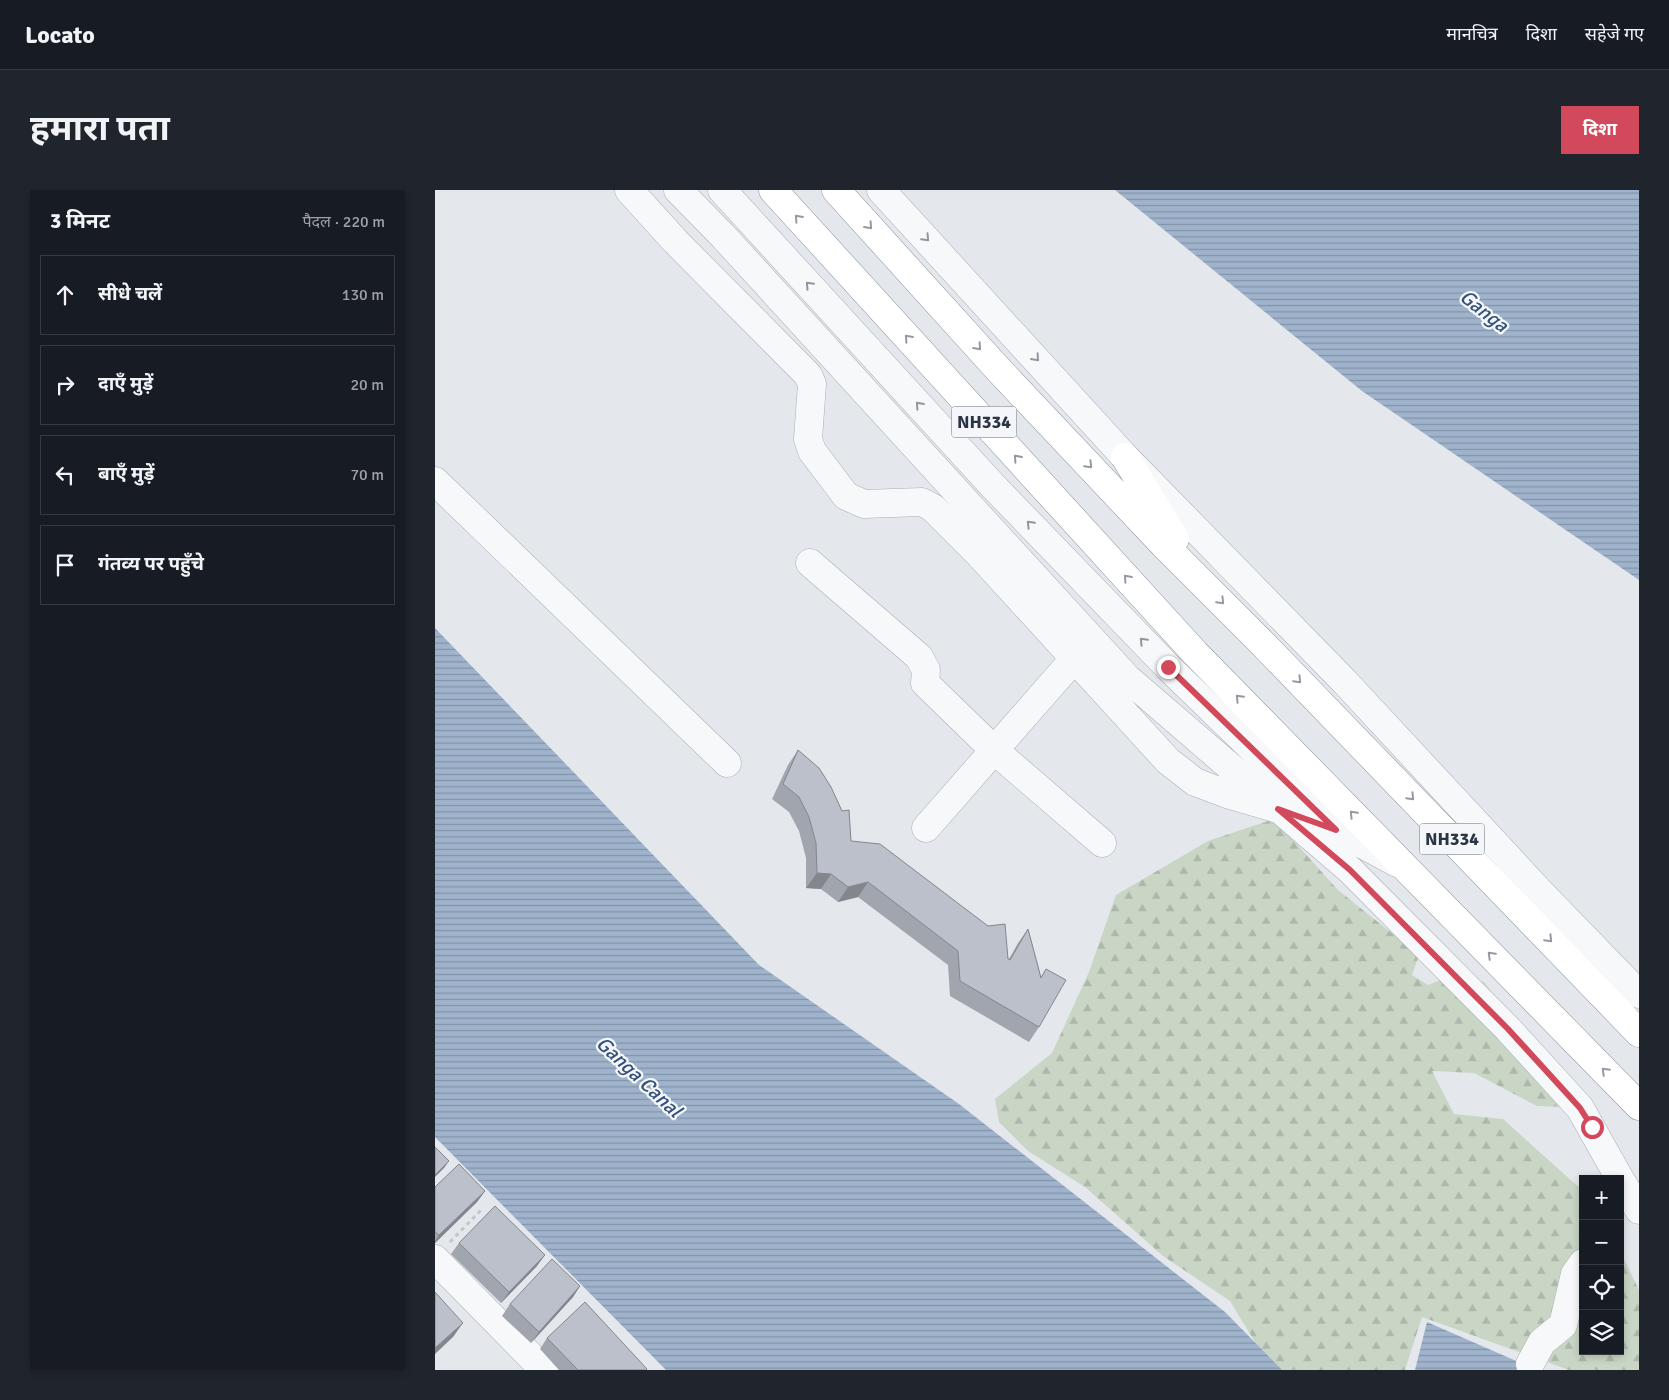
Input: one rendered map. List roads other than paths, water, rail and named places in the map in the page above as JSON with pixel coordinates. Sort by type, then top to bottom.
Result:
[{"type":"highway","name":"NH334","points":[[773,190],[1195,653],[1639,1106]]},
{"type":"highway","name":"NH334","points":[[836,190],[997,368],[1164,545],[1265,645],[1639,1033]]},
{"type":"highway","points":[[1125,457],[1201,581]]},
{"type":"street","points":[[629,190],[677,242],[808,375],[813,384],[808,439],[812,451],[846,496],[864,504],[922,502],[933,508],[978,553],[1168,761],[1195,782],[1336,830],[1403,866]]},
{"type":"street","points":[[678,190],[723,236],[1127,678],[1350,870],[1514,1036],[1580,1108],[1626,1197]]},
{"type":"street","points":[[722,190],[993,486],[1168,667],[1336,830]]},
{"type":"street","points":[[881,190],[1125,457],[1344,681],[1540,892],[1639,994]]},
{"type":"street","points":[[435,481],[727,763]]},
{"type":"street","points":[[810,563],[919,656],[926,670],[925,683],[994,750],[1102,843]]},
{"type":"street","points":[[926,828],[1074,659]]},
{"type":"street","points":[[442,1252],[544,1370]]},
{"type":"street","points":[[1530,1364],[1542,1342],[1563,1324],[1575,1274],[1582,1265]]},
{"type":"water","name":"Ganga","points":[[1115,190],[1639,190],[1639,580],[1362,391]]},
{"type":"water","name":"Ganga Canal","points":[[435,628],[759,965],[959,1104],[1225,1312],[1282,1370],[666,1370],[435,1137]]},
{"type":"water","points":[[1427,1322],[1537,1370],[1415,1370]]}]
